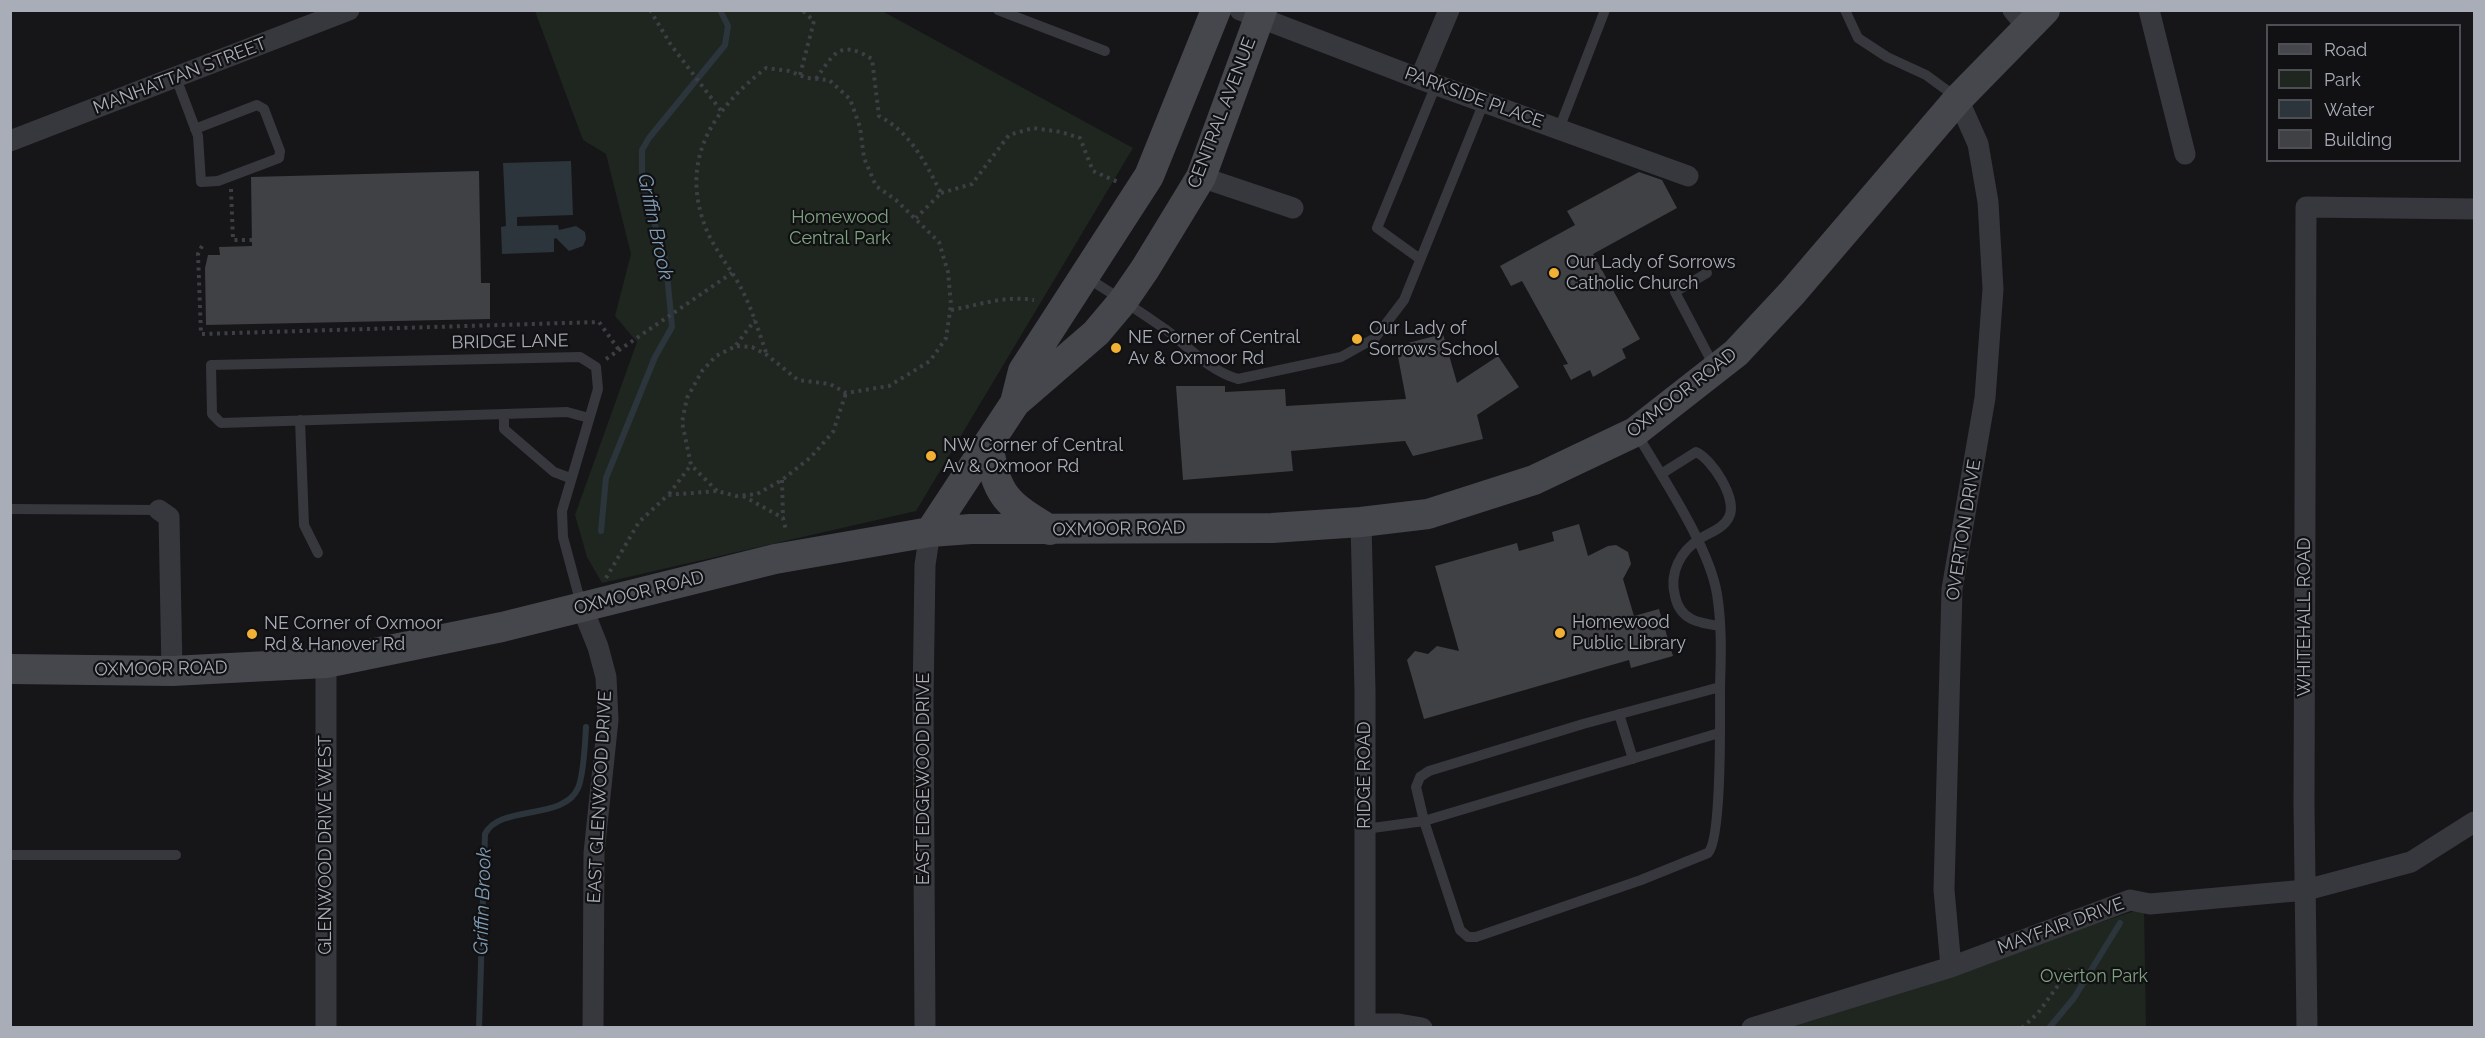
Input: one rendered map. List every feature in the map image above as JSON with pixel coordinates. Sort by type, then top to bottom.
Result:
[{"type":"main road","name":"CENTRAL AVENUE","points":[[1015,403],[1023,370],[1086,277],[1149,176],[1215,10]]},
{"type":"main road","name":"CENTRAL AVENUE","points":[[930,532],[1015,403],[1096,333],[1124,301],[1201,177],[1254,13]]},
{"type":"main road","name":"OXMOOR ROAD","points":[[10,669],[172,671],[326,663],[502,627],[775,559],[930,532],[971,529],[1272,528],[1361,522],[1428,514],[1534,480],[1635,432],[1736,352],[1792,293],[2029,17]]},
{"type":"main road","points":[[988,444],[993,474],[1004,496],[1025,515],[1050,530]]},
{"type":"street","name":"MANHATTAN STREET","points":[[10,141],[349,10]]},
{"type":"street","points":[[1428,82],[1449,10]]},
{"type":"street","points":[[2149,10],[2185,154]]},
{"type":"street","name":"PARKSIDE PLACE","points":[[1254,13],[1428,82],[1688,176]]},
{"type":"street","name":"OVERTON DRIVE","points":[[1951,967],[1944,890],[1952,589],[1985,398],[1993,289],[1988,202],[1978,144],[1958,99]]},
{"type":"street","points":[[1201,177],[1293,208]]},
{"type":"street","name":"WHITEHALL ROAD","points":[[2307,1028],[2304,982],[2307,890],[2304,805],[2307,207],[2475,209]]},
{"type":"street","points":[[159,510],[169,517],[172,671]]},
{"type":"street","name":"RIDGE ROAD","points":[[1361,522],[1365,1026]]},
{"type":"street","name":"EAST EDGEWOOD DRIVE","points":[[926,1028],[924,668],[925,565],[930,532]]},
{"type":"street","name":"EAST GLENWOOD DRIVE","points":[[582,607],[598,647],[606,677],[608,720],[594,853],[593,1028]]},
{"type":"street","name":"GLENWOOD DRIVE WEST","points":[[326,663],[326,1028]]},
{"type":"street","name":"MAYFAIR DRIVE","points":[[1752,1028],[1951,967],[2130,900],[2150,904],[2307,890],[2411,862],[2475,822]]},
{"type":"street","points":[[1365,1026],[1422,1028]]},
{"type":"lane","points":[[998,10],[1106,51]]},
{"type":"lane","points":[[1559,129],[1605,10]]},
{"type":"lane","points":[[1845,10],[1858,38],[1887,57],[1926,75],[1958,99]]},
{"type":"lane","points":[[176,78],[195,129],[201,156],[201,182],[218,181],[279,158],[280,151],[264,109],[257,105],[195,129]]},
{"type":"lane","points":[[1420,259],[1377,228],[1428,82]]},
{"type":"lane","points":[[1086,277],[1167,331],[1198,358],[1223,374],[1239,379],[1341,357],[1375,338],[1404,300],[1484,102]]},
{"type":"lane","points":[[1707,273],[1675,292],[1716,369]]},
{"type":"lane","name":"BRIDGE LANE","points":[[300,420],[221,423],[212,414],[211,365],[579,357],[596,367]]},
{"type":"lane","points":[[582,607],[561,525],[564,499],[598,389],[596,367]]},
{"type":"lane","points":[[318,553],[304,525],[300,420],[567,412],[588,418]]},
{"type":"lane","points":[[504,414],[504,429],[554,472],[570,478]]},
{"type":"lane","points":[[1635,432],[1698,540],[1717,593],[1720,626],[1720,687],[1714,844],[1708,853],[1641,880],[1476,938],[1468,938],[1460,930],[1424,821],[1416,787],[1420,777],[1429,771],[1619,714],[1720,687]]},
{"type":"lane","points":[[1661,474],[1696,452],[1709,461],[1731,497],[1733,504],[1724,525],[1698,540],[1674,568],[1671,582],[1676,605],[1687,618],[1720,626]]},
{"type":"lane","points":[[10,509],[159,510]]},
{"type":"lane","points":[[1619,714],[1633,759]]},
{"type":"lane","points":[[1365,829],[1424,821],[1719,733]]},
{"type":"lane","points":[[10,855],[176,855]]},
{"type":"path","points":[[650,10],[671,45],[722,112]]},
{"type":"path","points":[[800,75],[814,21],[802,10]]},
{"type":"path","points":[[816,79],[829,57],[840,49],[860,51],[872,58],[879,116],[895,125],[907,136],[928,165],[941,193]]},
{"type":"path","points":[[736,346],[752,347],[767,355],[798,380],[830,384],[846,393],[888,387],[930,361],[946,338],[951,310],[948,272],[939,242],[916,218],[876,186],[864,158],[860,127],[850,99],[829,80],[766,68],[743,86],[722,112],[706,135],[696,162],[698,192],[707,230],[732,273],[755,320],[767,355]]},
{"type":"path","points":[[916,218],[941,193],[972,184],[1009,135],[1033,128],[1061,132],[1080,138],[1093,171],[1123,185]]},
{"type":"path","points":[[231,176],[232,240],[252,240]]},
{"type":"path","points":[[202,246],[198,254],[201,334],[599,322],[619,350]]},
{"type":"path","points":[[596,367],[732,273]]},
{"type":"path","points":[[951,310],[984,305],[1008,297],[1034,300]]},
{"type":"path","points":[[717,491],[691,465],[682,429],[682,409],[702,370],[716,356],[736,346],[755,320]]},
{"type":"path","points":[[668,495],[717,491],[742,495],[757,494],[782,480],[811,457],[833,432],[846,393]]},
{"type":"path","points":[[605,578],[639,522],[668,495],[691,465]]},
{"type":"path","points":[[782,480],[783,518],[786,530]]},
{"type":"path","points":[[742,495],[783,518]]},
{"type":"path","points":[[2022,1028],[2038,1013],[2070,969]]},
{"type":"green space","name":"Homewood Central Park","points":[[535,11],[882,11],[1133,148],[916,511],[602,583],[587,557],[575,515],[637,342],[615,316],[631,254],[606,154],[583,140]]},
{"type":"green space","name":"Overton Park","points":[[2144,908],[2146,1027],[1781,1028],[1781,1027]]},
{"type":"water","points":[[571,161],[573,215],[517,217],[517,226],[558,225],[559,230],[576,226],[585,232],[586,239],[583,246],[569,251],[556,238],[554,239],[554,252],[502,254],[501,227],[506,226],[503,163]]},
{"type":"building","points":[[479,171],[481,283],[490,283],[490,319],[206,325],[205,268],[208,255],[220,255],[219,247],[252,246],[251,177]]},
{"type":"building","name":"Our Lady of Sorrows Catholic Church","points":[[1639,172],[1662,180],[1677,208],[1593,254],[1640,339],[1622,349],[1626,358],[1593,377],[1590,370],[1571,380],[1563,365],[1568,364],[1522,281],[1511,286],[1500,266],[1575,225],[1567,211]]},
{"type":"building","name":"Our Lady of Sorrows School","points":[[1443,334],[1457,383],[1498,356],[1519,387],[1477,415],[1483,439],[1413,456],[1405,441],[1291,451],[1293,471],[1183,480],[1176,386],[1225,386],[1225,392],[1285,389],[1286,406],[1406,399],[1396,346]]},
{"type":"building","name":"Homewood Public Library","points":[[1579,524],[1588,556],[1608,546],[1616,545],[1628,552],[1631,564],[1623,579],[1634,616],[1659,609],[1673,656],[1631,668],[1629,660],[1424,719],[1407,660],[1415,651],[1428,654],[1437,646],[1459,651],[1435,566],[1517,543],[1519,551],[1554,541],[1552,532]]},
{"type":"waterway","name":"Griffin Brook","points":[[601,531],[606,478],[655,357],[672,327],[666,262],[642,181],[642,150],[649,138],[725,45],[728,26],[720,10]]},
{"type":"waterway","name":"Griffin Brook","points":[[479,1028],[485,834],[493,825],[504,819],[560,805],[571,798],[578,788],[582,775],[586,727]]},
{"type":"waterway","points":[[2049,1028],[2074,998],[2120,923]]},
{"type":"place","name":"Our Lady of Sorrows Catholic Church","points":[[1554,273]]},
{"type":"place","name":"Our Lady of Sorrows School","points":[[1357,339]]},
{"type":"place","name":"NE Corner of Central Av & Oxmoor Rd","points":[[1116,348]]},
{"type":"place","name":"NW Corner of Central Av & Oxmoor Rd","points":[[931,456]]},
{"type":"place","name":"Homewood Public Library","points":[[1560,633]]},
{"type":"place","name":"NE Corner of Oxmoor Rd & Hanover Rd","points":[[252,634]]}]
